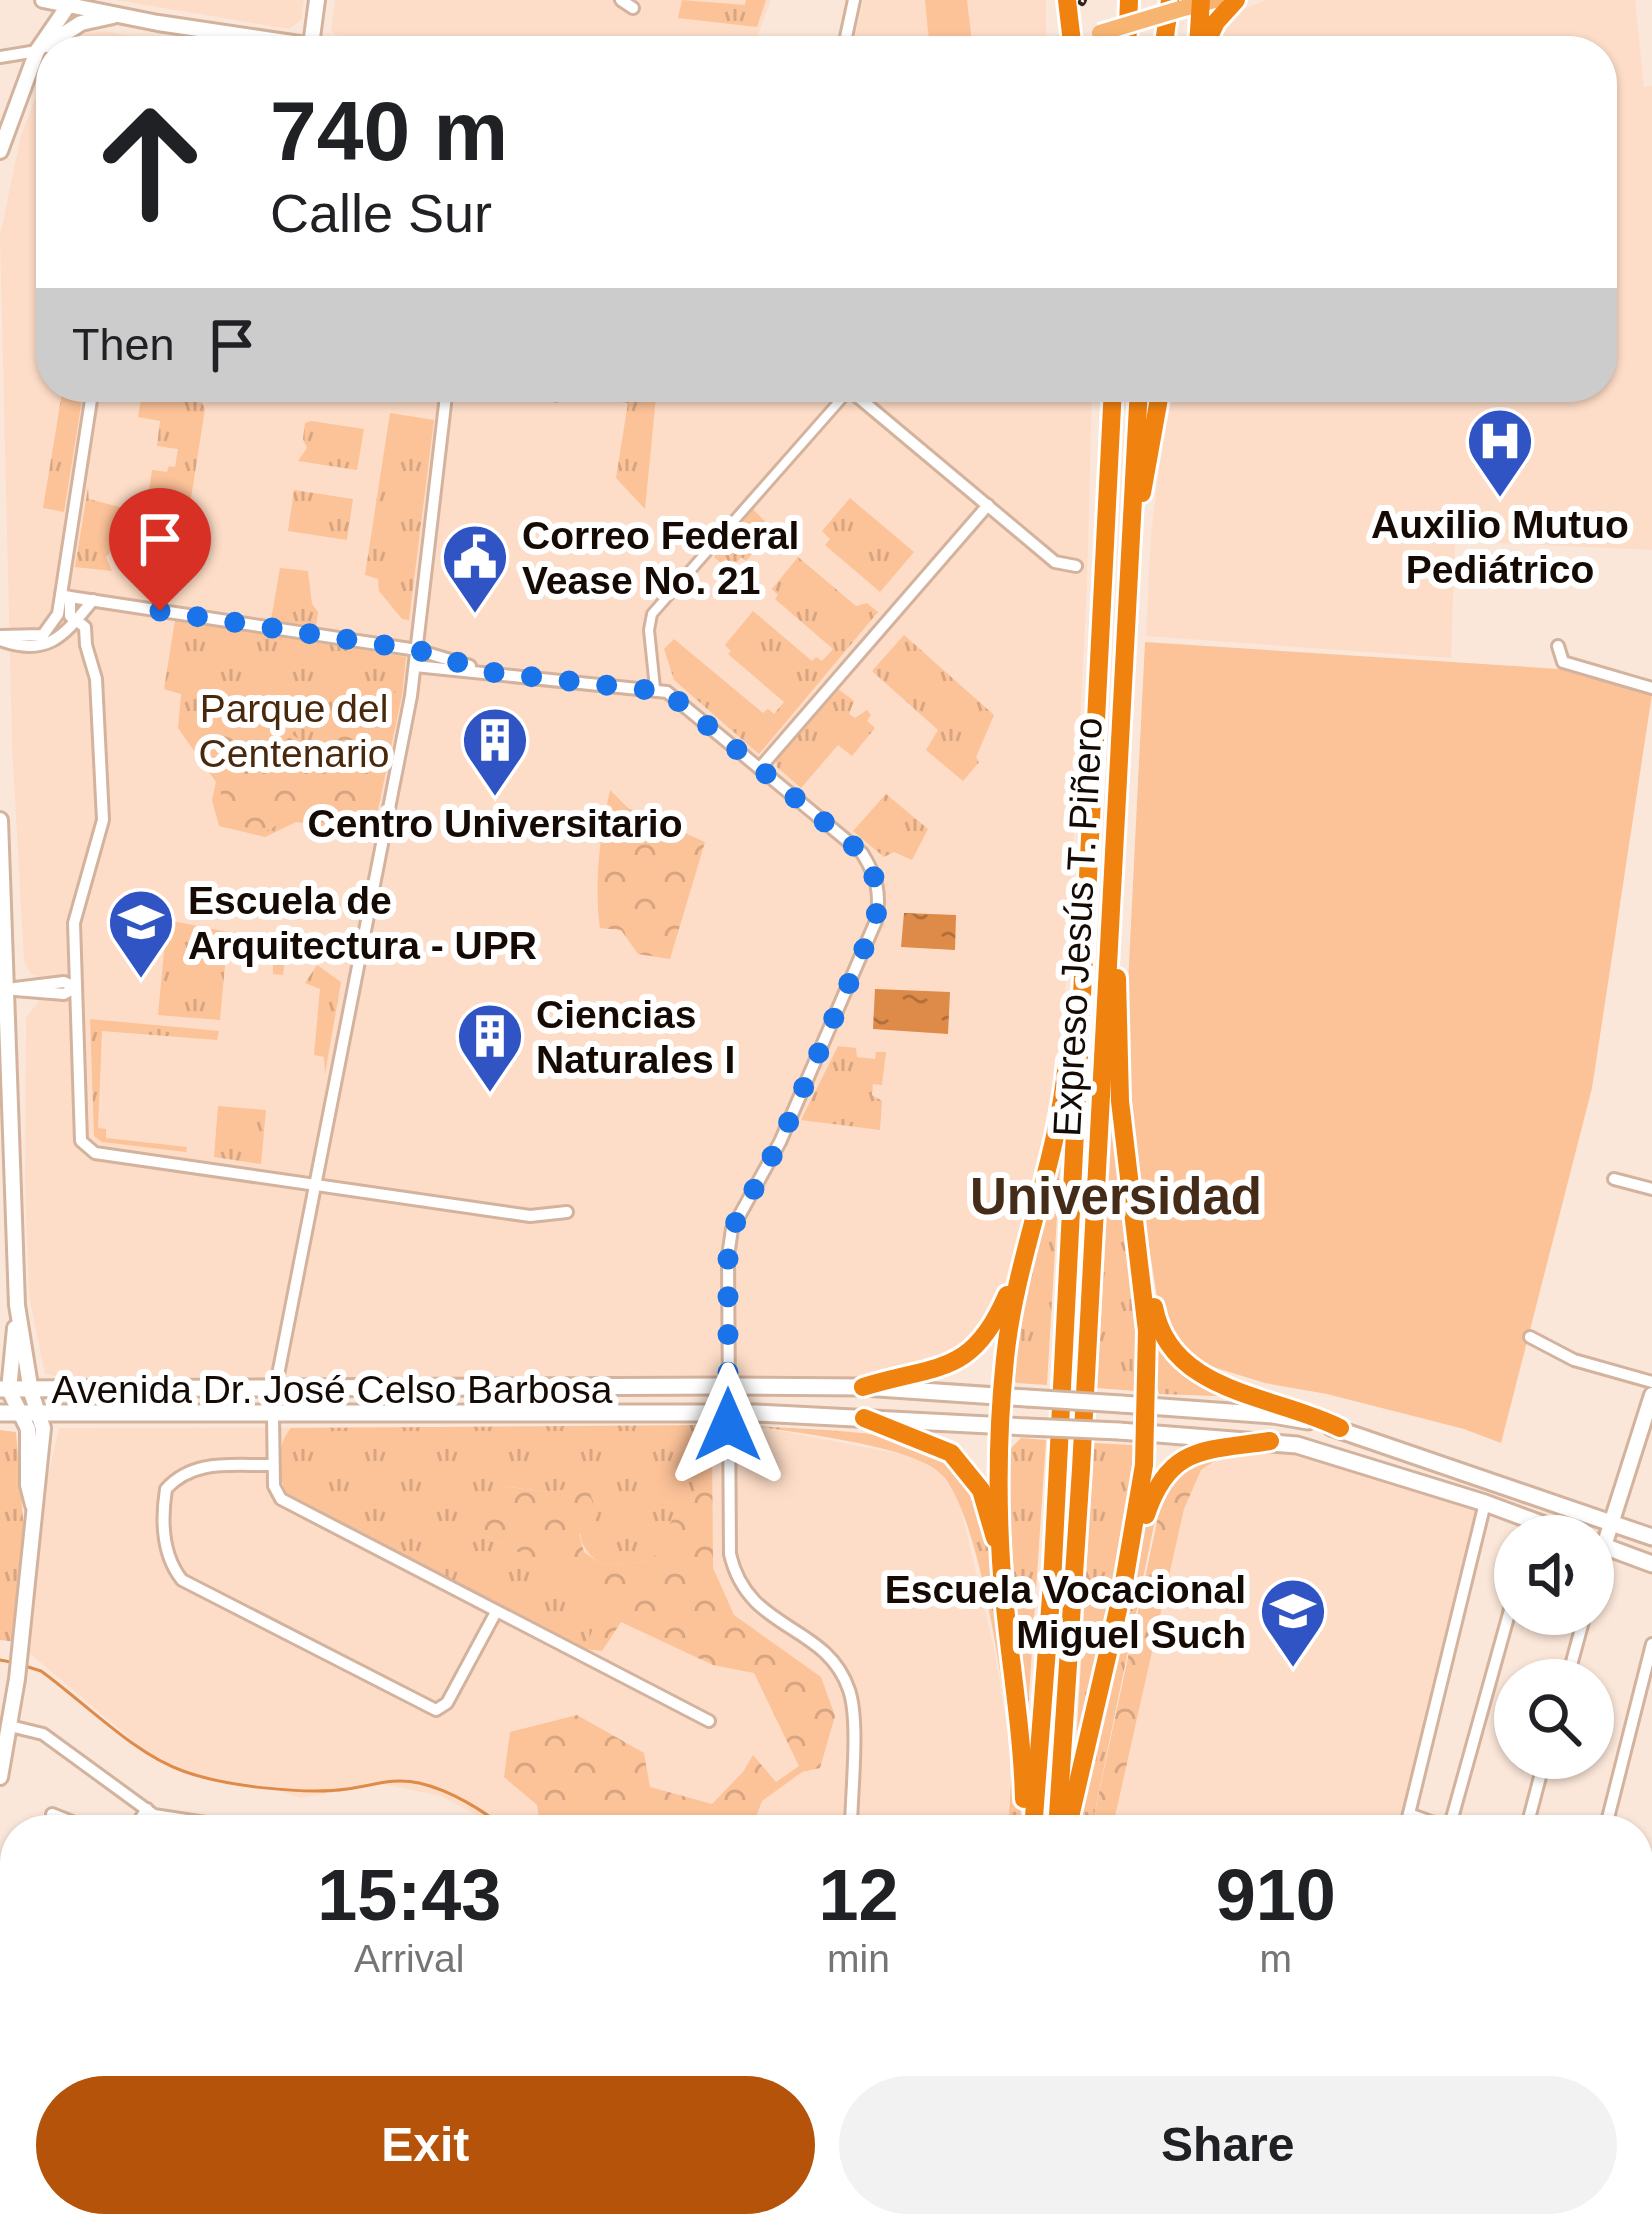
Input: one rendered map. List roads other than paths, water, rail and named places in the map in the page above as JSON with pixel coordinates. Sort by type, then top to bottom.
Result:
[{"type":"highway","points":[[1067,0],[1072,36]]},
{"type":"highway","points":[[1128,36],[1129,0]]},
{"type":"highway","points":[[1156,0],[1158,36]]},
{"type":"highway","points":[[1208,36],[1236,0]]},
{"type":"highway","points":[[1202,36],[1206,1]]},
{"type":"highway","points":[[1164,36],[1175,4]]},
{"type":"highway","points":[[1100,402],[1098,464],[1106,536]]},
{"type":"highway","name":"Expreso Jesús T. Piñero","points":[[1030,1815],[1052,1583],[1112,402]]},
{"type":"highway","name":"Expreso Jesús T. Piñero","points":[[1058,1815],[1138,402]]},
{"type":"highway","points":[[1132,538],[1159,402]]},
{"type":"highway","points":[[1070,1815],[1141,1492],[1147,1405],[1142,1265],[1120,1101],[1119,991],[1111,932]]},
{"type":"highway","points":[[1028,1815],[1001,1562],[1002,1396],[1007,1335],[1058,1120],[1084,968]]},
{"type":"highway","points":[[863,1387],[922,1375],[962,1357],[991,1330],[1024,1258]]},
{"type":"highway","points":[[1142,1265],[1161,1331],[1190,1369],[1340,1429]]},
{"type":"highway","points":[[864,1418],[928,1441],[951,1453],[967,1469],[982,1490],[1001,1562]]},
{"type":"highway","points":[[1123,1588],[1152,1497],[1176,1463],[1204,1449],[1270,1441]]},
{"type":"main road","points":[[1093,36],[1175,4],[1206,1]]},
{"type":"main road","name":"Avenida Dr. José Celso Barbosa","points":[[4,1389],[863,1387],[1273,1415],[1340,1429],[1592,1515]]},
{"type":"main road","points":[[485,1388],[485,1414]]},
{"type":"main road","name":"Avenida Dr. José Celso Barbosa","points":[[0,1413],[728,1413],[1270,1441],[1321,1451],[1485,1504],[1506,1515]]},
{"type":"main road","name":"Avenida Dr. José Celso Barbosa","points":[[1614,1523],[1652,1537]]},
{"type":"main road","points":[[1614,1550],[1652,1564]]},
{"type":"street","points":[[43,0],[252,36]]},
{"type":"street","points":[[312,36],[317,0]]},
{"type":"street","points":[[621,0],[633,8]]},
{"type":"street","points":[[847,36],[854,0]]},
{"type":"street","points":[[47,36],[70,3]]},
{"type":"street","points":[[61,36],[81,23],[116,15]]},
{"type":"street","points":[[0,57],[36,51]]},
{"type":"street","points":[[0,151],[36,54]]},
{"type":"street","points":[[0,638],[43,634],[66,596],[92,402]]},
{"type":"street","points":[[274,1390],[415,666],[445,402]]},
{"type":"street","points":[[655,688],[649,629],[652,614],[836,402]]},
{"type":"street","points":[[865,402],[1055,562],[1076,566]]},
{"type":"street","points":[[760,768],[988,505]]},
{"type":"street","points":[[66,596],[417,650],[490,672]]},
{"type":"street","points":[[66,596],[70,616],[85,627],[96,679],[103,820],[76,913],[81,1141],[95,1153],[530,1216],[567,1212]]},
{"type":"street","points":[[0,638],[55,643],[93,601]]},
{"type":"street","points":[[1558,646],[1563,662],[1652,688]]},
{"type":"street","points":[[415,666],[655,688],[676,697],[862,853],[876,878],[880,899],[876,921],[780,1142],[732,1229],[728,1256],[727,1508],[734,1574],[743,1591],[769,1615],[825,1650],[849,1691],[850,1815]]},
{"type":"street","points":[[0,820],[4,1149],[17,1306],[31,1391],[28,1486],[34,1506],[17,1679],[0,1778]]},
{"type":"street","points":[[3,989],[64,982],[76,987]]},
{"type":"street","points":[[1615,1178],[1652,1189]]},
{"type":"street","points":[[17,1306],[4,1389],[30,1414]]},
{"type":"street","points":[[1530,1337],[1574,1360],[1652,1382]]},
{"type":"street","points":[[1614,1516],[1652,1395]]},
{"type":"street","points":[[273,1415],[274,1486],[281,1498],[709,1721]]},
{"type":"street","points":[[272,1465],[197,1467],[180,1474],[166,1489],[166,1550],[182,1580],[436,1710],[447,1703],[496,1612]]},
{"type":"street","points":[[1411,1815],[1485,1504]]},
{"type":"street","points":[[1455,1815],[1503,1635]]},
{"type":"street","points":[[1609,1815],[1652,1643]]},
{"type":"street","points":[[10,1726],[43,1734],[160,1815]]},
{"type":"street","points":[[1530,1815],[1539,1779]]},
{"type":"street","points":[[143,1815],[147,1809]]},
{"type":"water","points":[[904,913],[956,915],[955,950],[901,947]]},
{"type":"water","points":[[875,989],[950,992],[948,1034],[873,1029]]},
{"type":"waterway","points":[[0,1660],[16,1663]]},
{"type":"waterway","points":[[25,1666],[41,1671],[146,1753],[183,1771],[287,1790],[419,1783],[487,1815]]},
{"type":"place","name":"Auxilio Mutuo Pediátrico","points":[[1500,500]]},
{"type":"place","name":"Correo Federal Vease No. 21","points":[[475,616]]},
{"type":"place","name":"Centro Universitario","points":[[495,799]]},
{"type":"place","name":"Escuela de Arquitectura - UPR","points":[[141,981]]},
{"type":"place","name":"Ciencias Naturales I","points":[[490,1095]]},
{"type":"place","name":"Escuela Vocacional Miguel Such","points":[[1293,1670]]},
{"type":"district","name":"Universidad","points":[[1116,1196]]},
{"type":"park label","name":"Parque del Centenario","points":[[294,730]]}]
